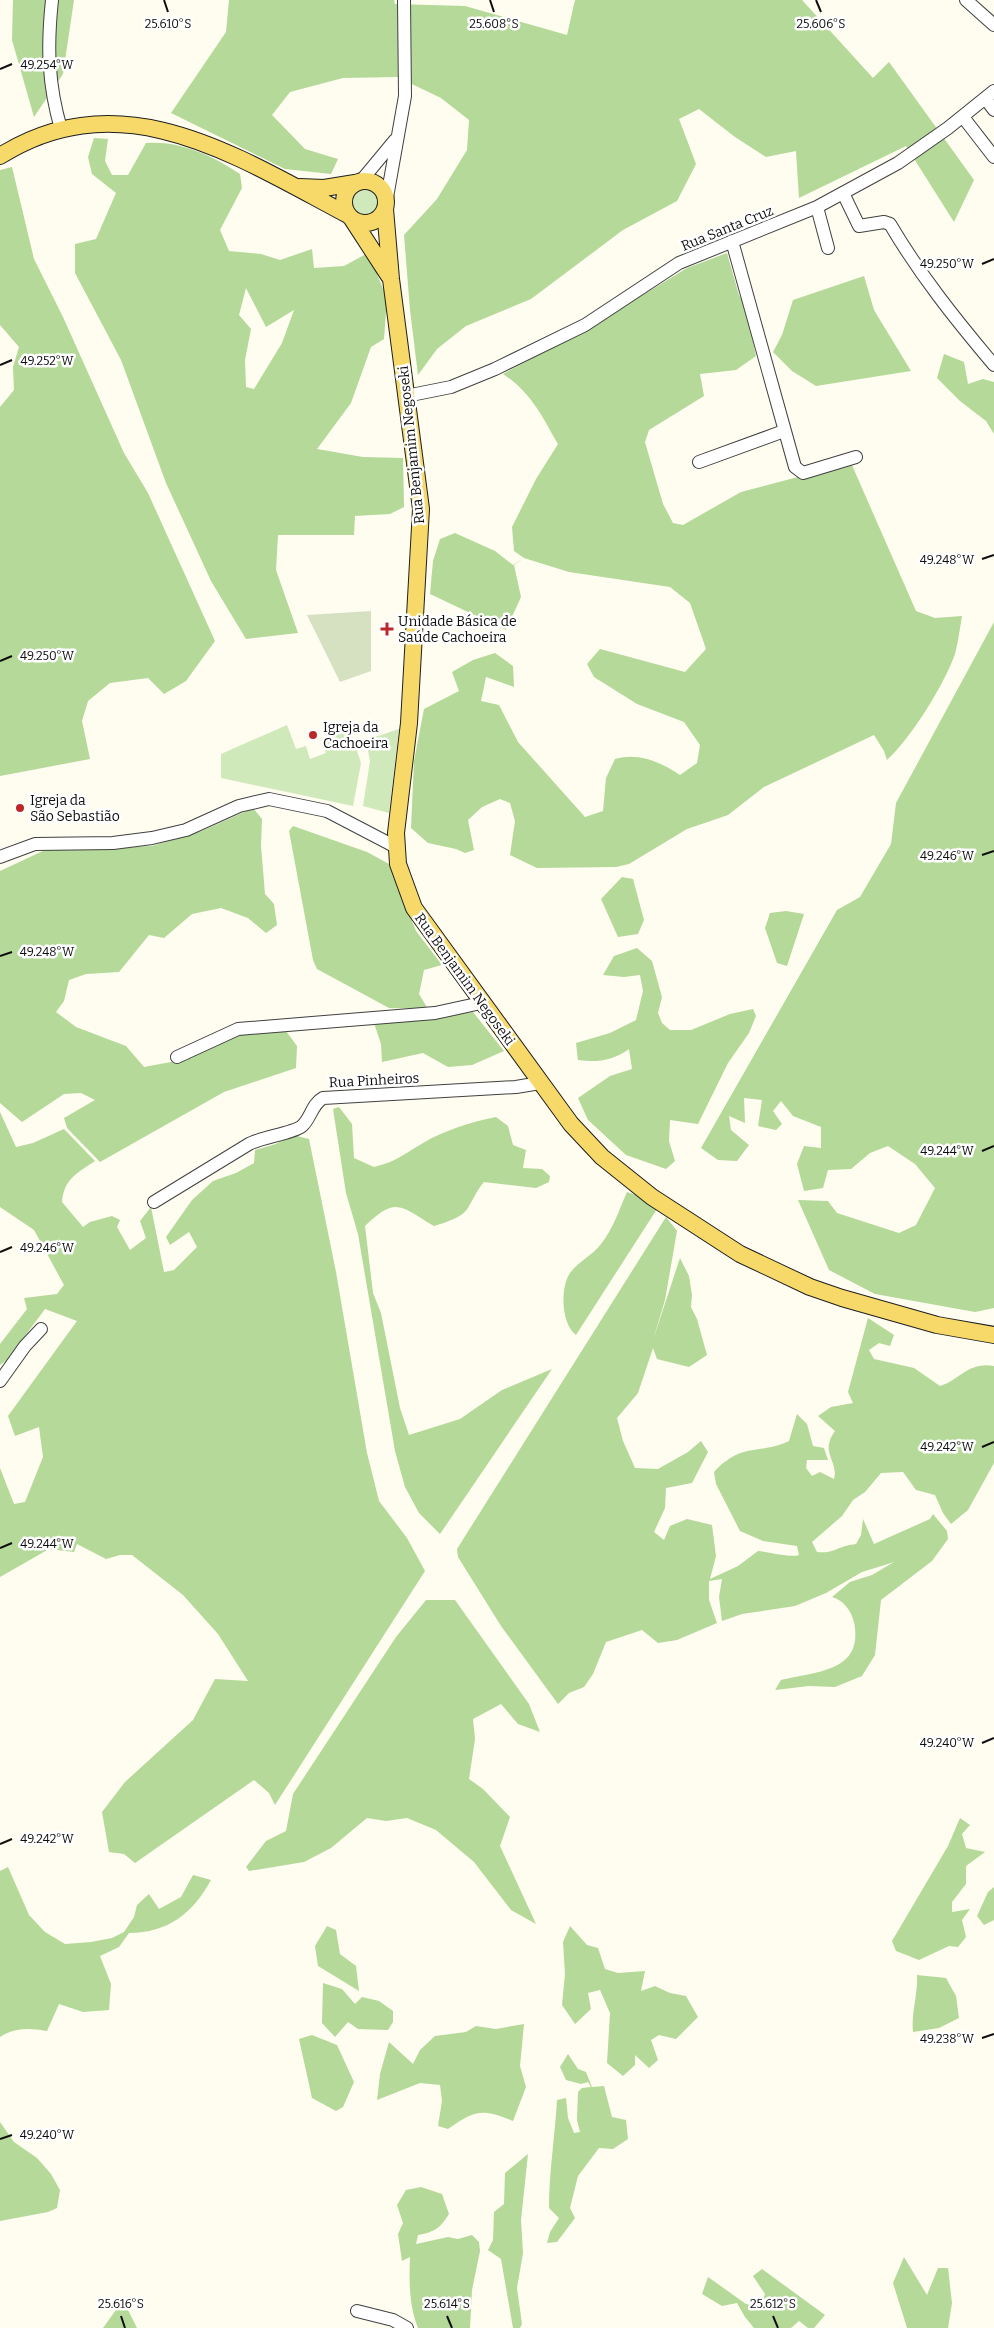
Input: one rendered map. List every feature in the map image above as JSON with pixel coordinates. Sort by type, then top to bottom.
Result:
[{"type":"main road","name":"Rua Benjamim Negoseki","points":[[0,156],[38,137],[61,129],[105,124],[157,128],[209,146],[292,186],[350,217],[391,278]]},
{"type":"main road","points":[[367,181],[379,186],[386,196],[386,206],[377,220],[365,223],[350,217],[345,209],[346,192],[358,182],[367,181]]},
{"type":"main road","name":"Rua Benjamim Negoseki","points":[[292,186],[324,188],[358,182]]},
{"type":"main road","name":"Rua Benjamim Negoseki","points":[[386,206],[391,278],[418,489],[421,527],[409,723],[396,847],[402,880],[414,908],[540,1083],[572,1124],[602,1157],[652,1197],[740,1254],[781,1274],[842,1298],[937,1325],[994,1335]]},
{"type":"street","points":[[52,0],[49,67],[53,101],[61,129]]},
{"type":"street","points":[[386,206],[406,82],[404,0]]},
{"type":"street","points":[[966,0],[994,25]]},
{"type":"street","points":[[989,95],[994,110]]},
{"type":"street","name":"Rua Santa Cruz","points":[[406,396],[451,387],[495,369],[586,324],[679,263],[817,207],[898,162],[962,117],[989,95]]},
{"type":"street","points":[[962,117],[994,157]]},
{"type":"street","points":[[358,182],[398,136]]},
{"type":"street","points":[[843,193],[859,226],[884,222],[890,224],[906,252],[951,314],[994,365]]},
{"type":"street","points":[[817,207],[828,248]]},
{"type":"street","points":[[732,241],[748,293],[784,431],[793,462],[798,471],[803,472],[856,457]]},
{"type":"street","points":[[699,462],[784,431]]},
{"type":"street","points":[[0,856],[35,844],[113,843],[159,837],[200,825],[239,806],[269,798],[327,811],[396,847]]},
{"type":"street","points":[[177,1057],[238,1029],[435,1013],[481,1002]]},
{"type":"street","name":"Rua Pinheiros","points":[[154,1202],[249,1144],[261,1138],[300,1128],[317,1102],[323,1098],[516,1087],[540,1083]]},
{"type":"street","points":[[0,1381],[25,1346],[41,1329]]},
{"type":"street","points":[[357,2311],[393,2320],[407,2328]]},
{"type":"green space","points":[[13,0],[74,0],[63,74],[34,117],[12,40]]},
{"type":"green space","points":[[229,0],[394,0],[395,4],[465,6],[567,35],[575,0],[802,0],[873,78],[889,62],[974,180],[954,222],[906,146],[799,198],[796,151],[766,157],[735,137],[699,109],[679,119],[696,164],[677,201],[623,230],[531,299],[466,326],[437,349],[418,375],[404,235],[437,199],[467,150],[469,120],[441,98],[397,77],[343,78],[290,92],[272,115],[305,149],[338,159],[331,174],[285,169],[171,113],[226,32]]},
{"type":"green space","points":[[94,138],[108,139],[105,161],[112,175],[128,175],[146,143],[171,144],[207,155],[240,174],[242,188],[220,230],[229,251],[261,254],[280,260],[312,249],[314,268],[344,266],[368,253],[387,298],[384,339],[371,347],[351,403],[317,449],[363,457],[403,458],[404,507],[390,514],[355,516],[354,535],[278,535],[276,570],[298,633],[246,639],[211,581],[166,483],[121,360],[75,273],[75,244],[96,239],[116,193],[92,174],[88,157]],"holes":[[[246,288],[266,327],[294,310],[282,343],[254,389],[246,387],[245,360],[251,329],[239,315]]]},
{"type":"green space","points":[[12,167],[34,259],[63,317],[124,453],[148,493],[215,641],[186,681],[164,694],[148,678],[110,683],[88,701],[82,721],[90,759],[0,776],[0,407],[14,390],[13,367],[19,347],[0,325],[0,170]]},
{"type":"green space","points":[[364,189],[374,193],[378,203],[374,213],[364,217],[354,213],[350,203],[354,193]]},
{"type":"green space","points":[[727,253],[739,295],[746,307],[756,356],[736,370],[700,374],[704,396],[649,430],[645,442],[663,504],[673,523],[683,525],[741,492],[851,463],[916,611],[935,618],[962,616],[955,654],[943,681],[916,725],[887,760],[874,735],[764,787],[728,815],[687,829],[629,864],[616,867],[537,868],[510,855],[515,821],[510,803],[500,799],[482,807],[468,820],[474,850],[465,853],[456,849],[428,843],[411,828],[414,761],[424,709],[459,691],[452,672],[473,660],[495,653],[513,666],[514,687],[486,677],[481,701],[499,705],[518,742],[585,817],[603,811],[606,778],[615,759],[624,757],[641,758],[657,762],[680,775],[697,763],[700,745],[684,722],[637,704],[594,677],[587,664],[600,649],[685,672],[706,649],[690,603],[670,587],[569,572],[524,558],[514,551],[512,527],[536,479],[558,444],[541,414],[528,397],[513,381],[503,374],[582,332],[687,268]]},
{"type":"green space","points":[[864,276],[874,310],[911,371],[816,386],[792,371],[773,352],[782,335],[793,300]]},
{"type":"green space","points":[[944,354],[964,362],[968,384],[983,379],[994,382],[994,434],[986,421],[960,401],[937,378]]},
{"type":"green space","points":[[455,533],[495,551],[513,565],[524,558],[514,565],[521,597],[506,630],[430,594],[433,561],[440,539]]},
{"type":"green space","points":[[371,611],[371,671],[340,682],[307,615]]},
{"type":"green space","points":[[994,622],[994,1308],[975,1312],[875,1294],[829,1270],[798,1200],[828,1201],[837,1213],[899,1233],[916,1225],[935,1188],[915,1164],[888,1146],[870,1153],[851,1169],[828,1170],[823,1188],[804,1191],[797,1164],[804,1146],[821,1148],[821,1127],[793,1116],[781,1101],[773,1111],[782,1124],[776,1130],[758,1126],[762,1100],[744,1098],[745,1123],[729,1116],[731,1130],[749,1145],[737,1161],[718,1160],[701,1148],[837,910],[860,897],[891,844],[896,803]]},
{"type":"green space","points":[[287,725],[296,749],[306,746],[310,759],[326,753],[321,740],[350,730],[361,763],[353,806],[221,778],[221,754]]},
{"type":"green space","points":[[399,729],[389,813],[363,806],[370,761],[366,740]]},
{"type":"green space","points":[[253,808],[262,819],[261,846],[265,894],[274,904],[277,925],[266,933],[248,918],[221,908],[192,914],[164,938],[149,935],[119,972],[86,974],[69,980],[64,1001],[56,1012],[76,1027],[126,1046],[144,1067],[171,1062],[229,1036],[283,1027],[297,1046],[296,1068],[224,1092],[100,1162],[67,1128],[64,1118],[95,1100],[81,1093],[64,1094],[22,1122],[0,1103],[0,871],[45,850],[152,846],[202,831]]},
{"type":"green space","points":[[293,826],[367,852],[389,864],[416,931],[442,965],[424,970],[419,994],[428,1009],[389,1008],[317,969],[313,960],[289,831]]},
{"type":"green space","points":[[622,877],[633,879],[644,920],[638,934],[618,937],[601,899]]},
{"type":"green space","points":[[786,911],[804,914],[787,966],[777,963],[765,928],[770,913]]},
{"type":"green space","points":[[637,948],[652,961],[662,997],[658,1013],[662,1023],[670,1030],[691,1030],[730,1014],[753,1009],[756,1016],[749,1033],[728,1063],[698,1124],[670,1120],[669,1141],[675,1161],[666,1169],[626,1155],[588,1120],[578,1098],[610,1076],[632,1069],[629,1049],[611,1058],[599,1061],[585,1061],[578,1060],[576,1043],[610,1033],[636,1020],[643,991],[640,975],[624,977],[603,975],[614,956]]},
{"type":"green space","points":[[473,1012],[504,1051],[472,1065],[448,1067],[423,1053],[382,1062],[381,1044],[373,1020],[421,1019]]},
{"type":"green space","points":[[339,1107],[352,1124],[354,1158],[374,1167],[395,1160],[431,1138],[449,1130],[496,1117],[508,1126],[513,1145],[526,1150],[523,1168],[542,1169],[550,1176],[549,1182],[536,1188],[484,1182],[463,1214],[434,1226],[406,1209],[392,1207],[376,1216],[365,1226],[373,1293],[381,1313],[400,1408],[409,1435],[460,1419],[502,1390],[552,1369],[440,1534],[419,1513],[405,1487],[395,1451],[358,1234],[346,1193],[333,1109]]},
{"type":"green space","points":[[0,1112],[16,1147],[33,1143],[64,1129],[95,1161],[73,1177],[63,1194],[62,1202],[83,1227],[90,1222],[112,1216],[120,1220],[117,1227],[130,1250],[146,1238],[140,1221],[151,1207],[164,1272],[174,1270],[197,1247],[189,1232],[170,1245],[166,1237],[192,1200],[213,1181],[236,1173],[254,1163],[255,1150],[276,1144],[293,1135],[309,1139],[336,1272],[367,1453],[379,1501],[407,1538],[425,1571],[275,1805],[269,1793],[254,1780],[135,1863],[124,1854],[109,1852],[102,1812],[125,1782],[193,1720],[215,1679],[248,1681],[218,1634],[183,1595],[132,1555],[120,1555],[106,1559],[77,1544],[74,1552],[49,1549],[0,1577],[0,1468],[14,1504],[25,1502],[43,1457],[39,1427],[15,1436],[8,1416],[77,1321],[45,1309],[7,1360],[0,1365],[0,1344],[27,1309],[24,1298],[57,1294],[64,1285],[34,1230],[0,1207]]},
{"type":"green space","points":[[627,1192],[645,1198],[657,1209],[576,1335],[567,1323],[565,1315],[564,1296],[567,1280],[573,1269],[594,1252],[605,1238]]},
{"type":"green space","points":[[666,1217],[677,1231],[665,1300],[653,1340],[680,1258],[689,1276],[692,1295],[691,1307],[697,1319],[707,1355],[689,1367],[657,1359],[653,1348],[638,1393],[617,1418],[623,1441],[635,1468],[658,1469],[688,1452],[701,1441],[708,1452],[692,1483],[666,1488],[665,1508],[654,1532],[664,1540],[670,1526],[687,1519],[712,1525],[716,1556],[710,1579],[738,1566],[758,1551],[799,1555],[797,1546],[763,1541],[740,1531],[716,1484],[714,1472],[733,1456],[751,1450],[769,1448],[789,1441],[797,1414],[807,1424],[813,1446],[824,1448],[828,1460],[807,1460],[806,1468],[812,1476],[820,1472],[834,1479],[835,1473],[829,1445],[835,1431],[818,1416],[831,1407],[853,1403],[848,1392],[868,1318],[894,1335],[890,1346],[879,1343],[869,1350],[874,1359],[914,1368],[940,1386],[971,1368],[985,1365],[994,1366],[994,1463],[968,1510],[951,1524],[943,1513],[935,1495],[916,1490],[903,1472],[881,1473],[865,1492],[853,1500],[842,1516],[812,1542],[817,1552],[832,1551],[856,1544],[861,1535],[863,1519],[874,1544],[930,1519],[933,1514],[947,1531],[948,1539],[932,1561],[881,1600],[875,1655],[862,1676],[835,1687],[809,1686],[775,1690],[781,1680],[823,1671],[845,1660],[852,1651],[855,1638],[854,1622],[846,1606],[840,1600],[832,1597],[850,1582],[872,1575],[894,1562],[862,1572],[826,1593],[795,1606],[742,1614],[722,1621],[719,1597],[722,1579],[709,1581],[709,1600],[717,1623],[677,1640],[658,1643],[642,1630],[606,1642],[593,1674],[584,1687],[569,1693],[558,1704],[501,1626],[458,1557],[457,1549]]},
{"type":"green space","points":[[426,1600],[455,1600],[529,1704],[540,1732],[518,1724],[501,1704],[473,1719],[475,1739],[469,1779],[483,1789],[510,1817],[500,1846],[536,1924],[511,1910],[474,1862],[436,1830],[407,1818],[386,1821],[367,1818],[331,1848],[304,1862],[249,1871],[246,1867],[266,1841],[286,1831],[293,1794],[396,1637]]},
{"type":"green space","points":[[960,1818],[970,1825],[962,1834],[966,1848],[985,1852],[966,1866],[966,1884],[952,1902],[952,1912],[970,1909],[962,1920],[966,1937],[958,1947],[949,1946],[919,1960],[896,1951],[892,1941],[948,1846]]},
{"type":"green space","points":[[8,1867],[29,1915],[45,1932],[65,1944],[112,1938],[124,1932],[134,1917],[137,1905],[149,1894],[159,1909],[181,1897],[193,1875],[211,1880],[196,1902],[178,1919],[156,1929],[129,1933],[119,1947],[100,1956],[111,1984],[109,2010],[83,2012],[59,2004],[47,2031],[23,2029],[11,2031],[0,2037],[0,1871]]},
{"type":"green space","points":[[994,1887],[994,1920],[984,1925],[977,1916],[988,1892]]},
{"type":"green space","points":[[327,1926],[336,1930],[340,1954],[356,1966],[359,1991],[318,1966],[315,1946]]},
{"type":"green space","points":[[570,1926],[587,1945],[598,1948],[605,1969],[618,1973],[645,1971],[641,1991],[655,1986],[670,1993],[686,1996],[698,2017],[676,2039],[659,2035],[651,2040],[658,2060],[649,2068],[635,2055],[635,2065],[623,2076],[607,2063],[610,2013],[600,1990],[588,1993],[591,2009],[575,2024],[562,2005],[565,1974],[563,1942]]},
{"type":"green space","points":[[917,1975],[946,1978],[956,1996],[959,2018],[939,2028],[913,2032]]},
{"type":"green space","points":[[323,1983],[342,1989],[355,2004],[362,1997],[379,2001],[393,2011],[393,2022],[388,2030],[358,2029],[348,2022],[335,2037],[322,2023]]},
{"type":"green space","points":[[524,2024],[520,2066],[526,2087],[513,2121],[494,2114],[479,2113],[465,2118],[448,2129],[438,2126],[442,2101],[440,2085],[420,2083],[377,2100],[380,2074],[389,2042],[413,2064],[420,2050],[435,2036],[466,2032],[476,2026],[496,2029]]},
{"type":"green space","points":[[312,2035],[337,2045],[354,2082],[343,2107],[336,2111],[312,2098],[299,2039]]},
{"type":"green space","points":[[568,2054],[578,2069],[586,2072],[592,2087],[604,2086],[612,2117],[626,2120],[628,2139],[613,2149],[599,2148],[578,2176],[570,2208],[575,2218],[557,2242],[547,2243],[550,2232],[559,2218],[549,2208],[557,2100],[566,2098],[568,2118],[574,2133],[580,2132],[577,2120],[578,2092],[582,2088],[591,2087],[588,2082],[581,2084],[566,2080],[560,2067]]},
{"type":"green space","points":[[0,2122],[14,2142],[37,2158],[51,2174],[60,2190],[57,2208],[48,2212],[0,2221]]},
{"type":"green space","points":[[528,2154],[521,2220],[523,2253],[517,2288],[522,2324],[520,2328],[513,2328],[501,2259],[488,2250],[493,2240],[494,2212],[504,2204],[505,2173]]},
{"type":"green space","points":[[421,2187],[442,2194],[449,2214],[436,2229],[418,2235],[416,2244],[448,2237],[458,2239],[472,2235],[479,2242],[480,2251],[472,2290],[470,2328],[418,2328],[410,2293],[410,2257],[402,2261],[398,2234],[403,2223],[397,2205],[406,2190]]},
{"type":"green space","points":[[904,2257],[927,2295],[938,2268],[948,2268],[952,2303],[948,2328],[907,2328],[893,2283]]},
{"type":"green space","points":[[762,2269],[825,2315],[814,2328],[808,2328],[799,2321],[791,2328],[754,2328],[737,2303],[722,2306],[702,2294],[708,2277],[746,2304],[760,2307],[765,2294],[753,2276]]},
{"type":"green space","points":[[123,2300],[137,2328],[103,2328]]},
{"type":"place","name":"Unidade Básica de Saúde Cachoeira","points":[[387,629]]},
{"type":"place","name":"Igreja da Cachoeira","points":[[313,735]]},
{"type":"place","name":"Igreja da São Sebastião","points":[[20,808]]}]
